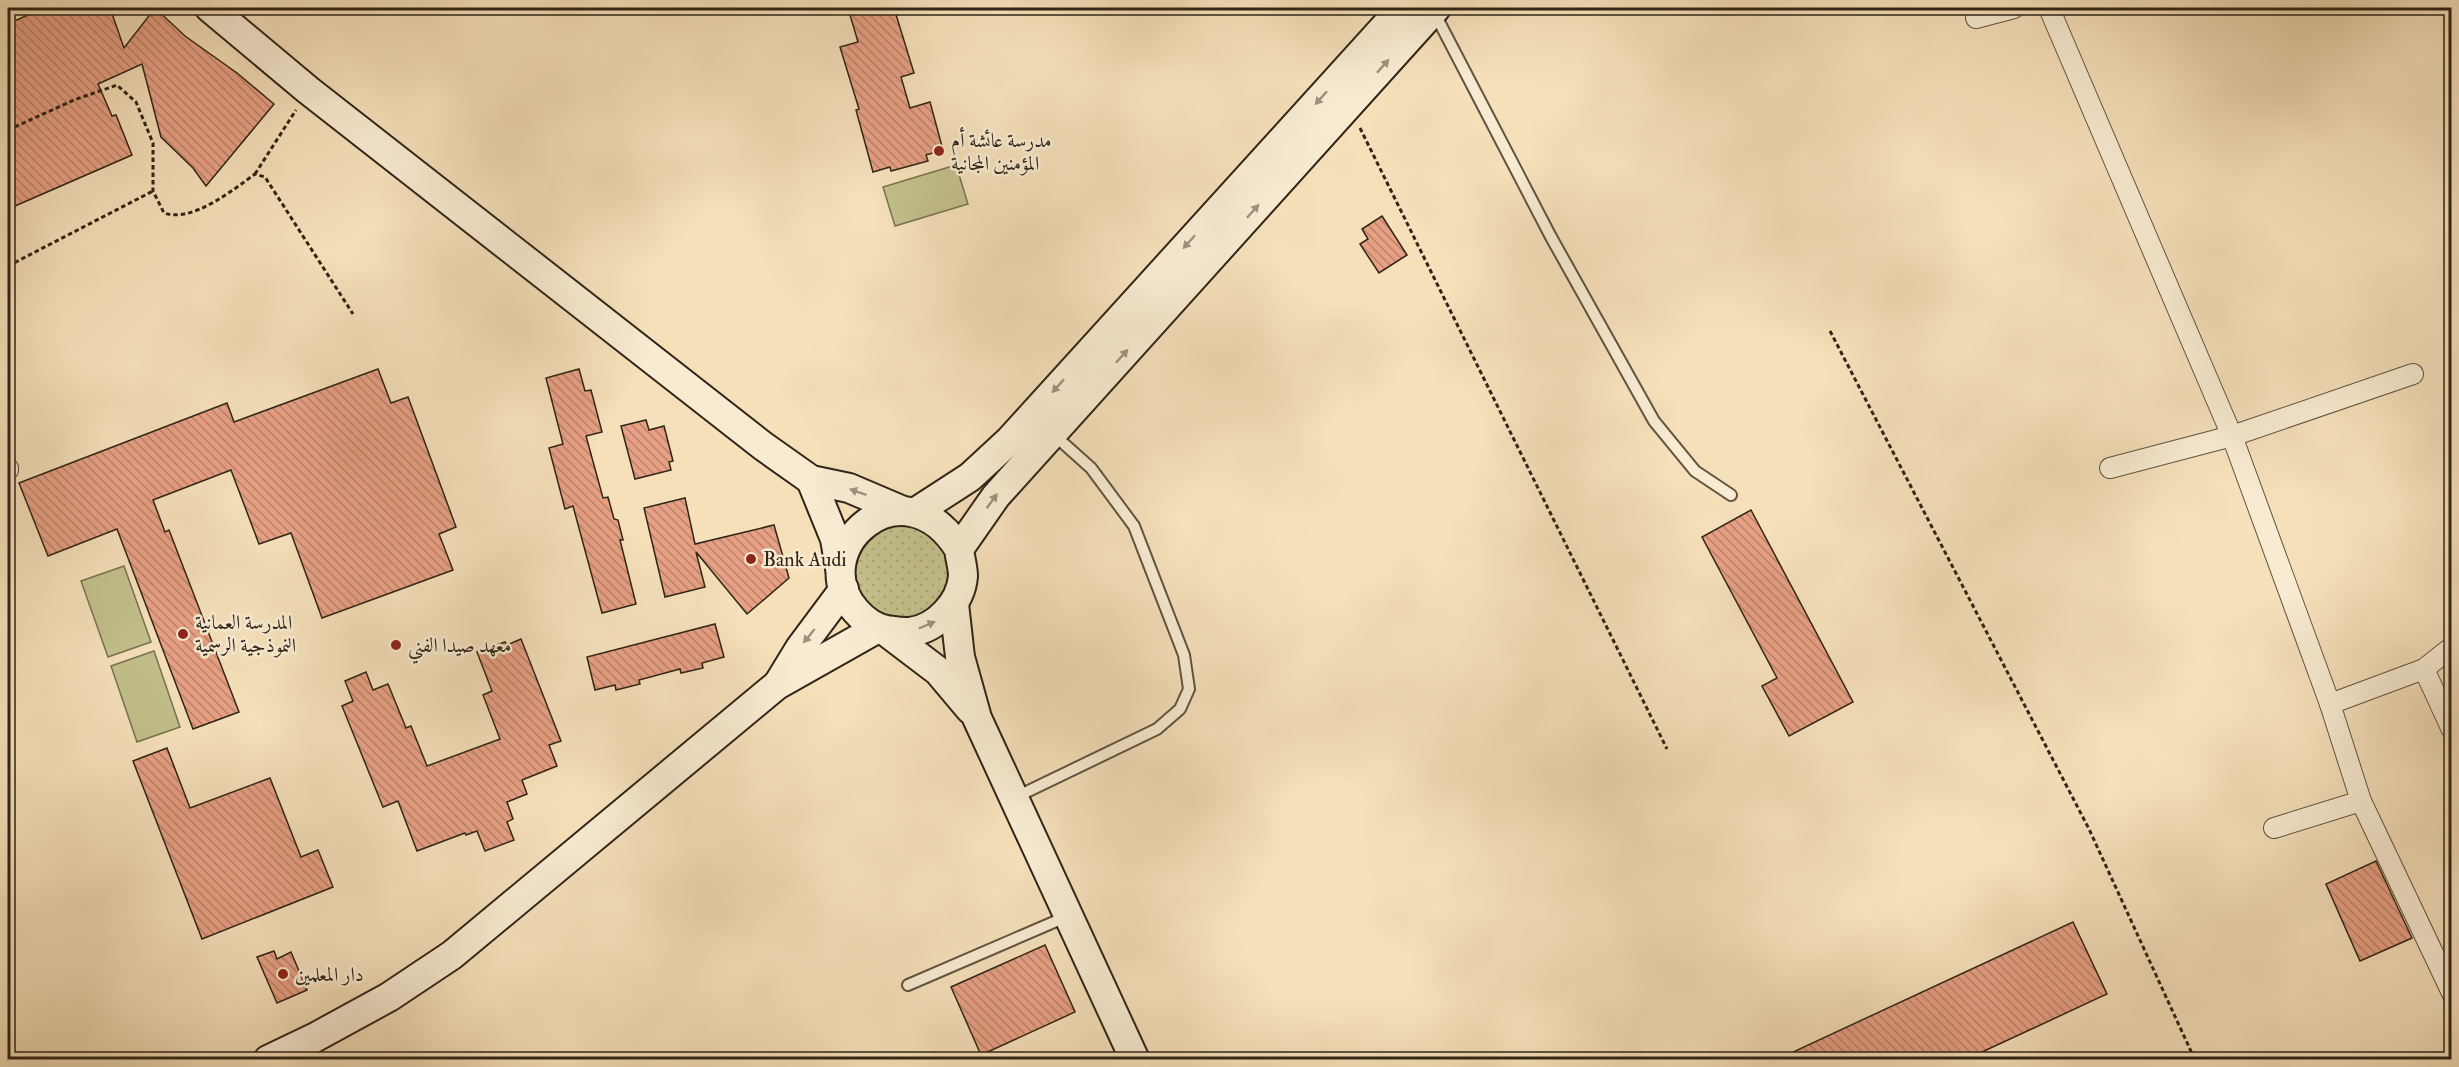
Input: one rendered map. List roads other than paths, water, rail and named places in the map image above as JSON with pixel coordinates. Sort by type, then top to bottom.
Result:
[{"type":"main road","points":[[210,8],[308,90],[763,446],[811,480],[849,488],[934,520],[948,532],[959,549],[963,577],[954,604],[960,657],[977,718],[1135,1059]]},
{"type":"main road","points":[[777,685],[842,582],[845,550],[858,529],[879,515],[909,511],[970,477],[1010,440],[1402,8]]},
{"type":"main road","points":[[959,549],[996,496],[1434,9]]},
{"type":"main road","points":[[811,480],[836,539],[842,582],[852,605],[863,618],[938,671],[977,718]]},
{"type":"main road","points":[[268,1059],[314,1038],[389,997],[452,955],[777,685],[881,629],[910,632],[936,622],[954,604]]},
{"type":"street","points":[[1976,18],[2014,8]]},
{"type":"street","points":[[2049,8],[2232,436],[2330,704],[2361,801],[2451,993]]},
{"type":"street","points":[[2110,468],[2232,436],[2413,374]]},
{"type":"street","points":[[2330,704],[2424,669],[2448,650]]},
{"type":"street","points":[[2424,669],[2451,730]]},
{"type":"street","points":[[2274,828],[2361,801]]},
{"type":"lane","points":[[1434,9],[1551,237],[1653,421],[1695,471],[1731,495]]},
{"type":"lane","points":[[1014,798],[1157,729],[1180,710],[1189,689],[1184,655],[1134,526],[1091,468],[1052,434]]},
{"type":"lane","points":[[908,985],[1069,916]]},
{"type":"place","name":"مدرسة عائشة أم المؤمنين المجانية","points":[[939,151]]},
{"type":"place","name":"Bank Audi","points":[[751,559]]},
{"type":"place","name":"المدرسة العمانية النموذجية الرسمية","points":[[183,634]]},
{"type":"place","name":"معهد صيدا الفني","points":[[396,645]]},
{"type":"place","name":"دار المعلمين","points":[[283,974]]}]
